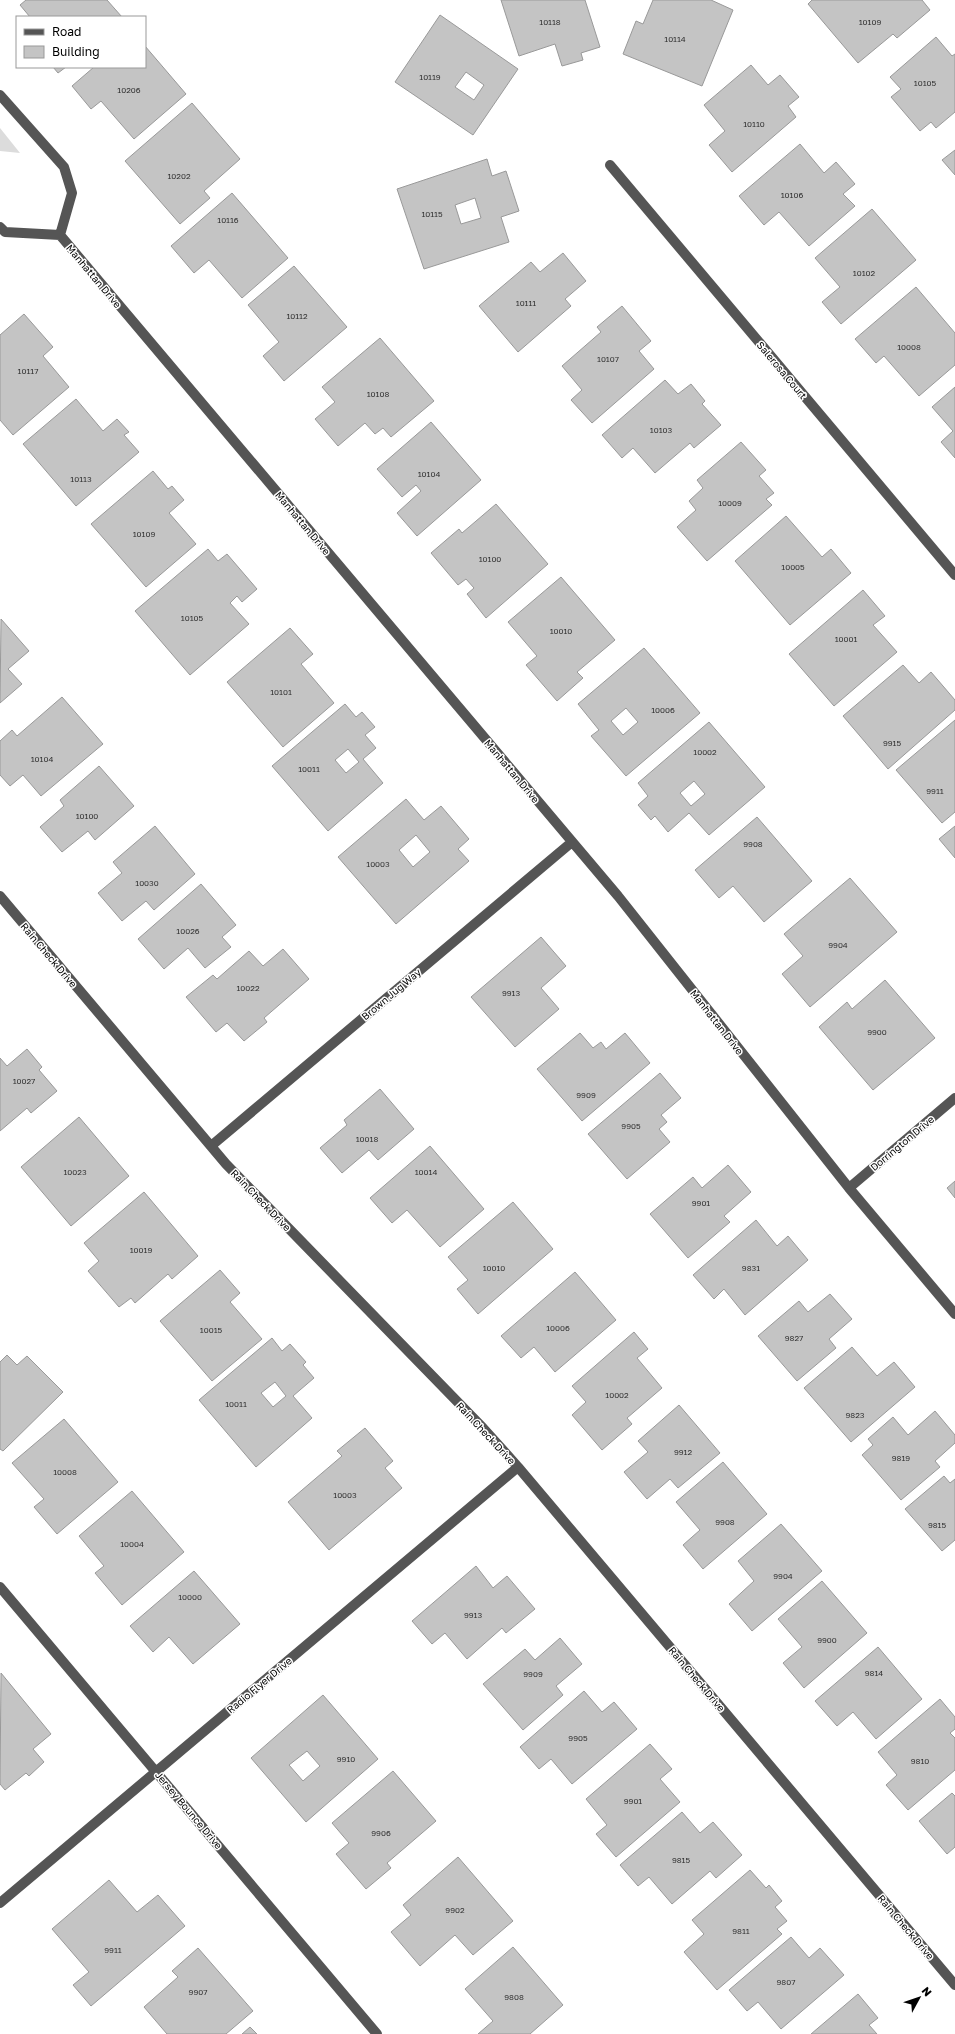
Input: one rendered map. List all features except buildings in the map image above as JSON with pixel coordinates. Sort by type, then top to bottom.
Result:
[{"type":"street","name":"Manhattan Drive","points":[[0,95],[64,167],[72,193],[60,236]]},
{"type":"street","name":"Salerosa Court","points":[[610,166],[955,575]]},
{"type":"street","name":"Manhattan Drive","points":[[0,227],[4,232],[60,236],[618,896],[849,1188],[955,1314]]},
{"type":"street","name":"Brown Jug Way","points":[[211,1146],[572,842]]},
{"type":"street","name":"Rain Check Drive","points":[[1,900],[226,1164],[483,1428],[518,1467],[955,1985]]},
{"type":"street","name":"Dorrington Drive","points":[[849,1188],[955,1098]]},
{"type":"street","name":"Radio Flyer Drive","points":[[0,1903],[518,1467]]},
{"type":"street","name":"Jersey Bounce Drive","points":[[0,1587],[376,2034]]},
{"type":"shaded area","points":[[0,128],[20,153],[0,151]]}]
